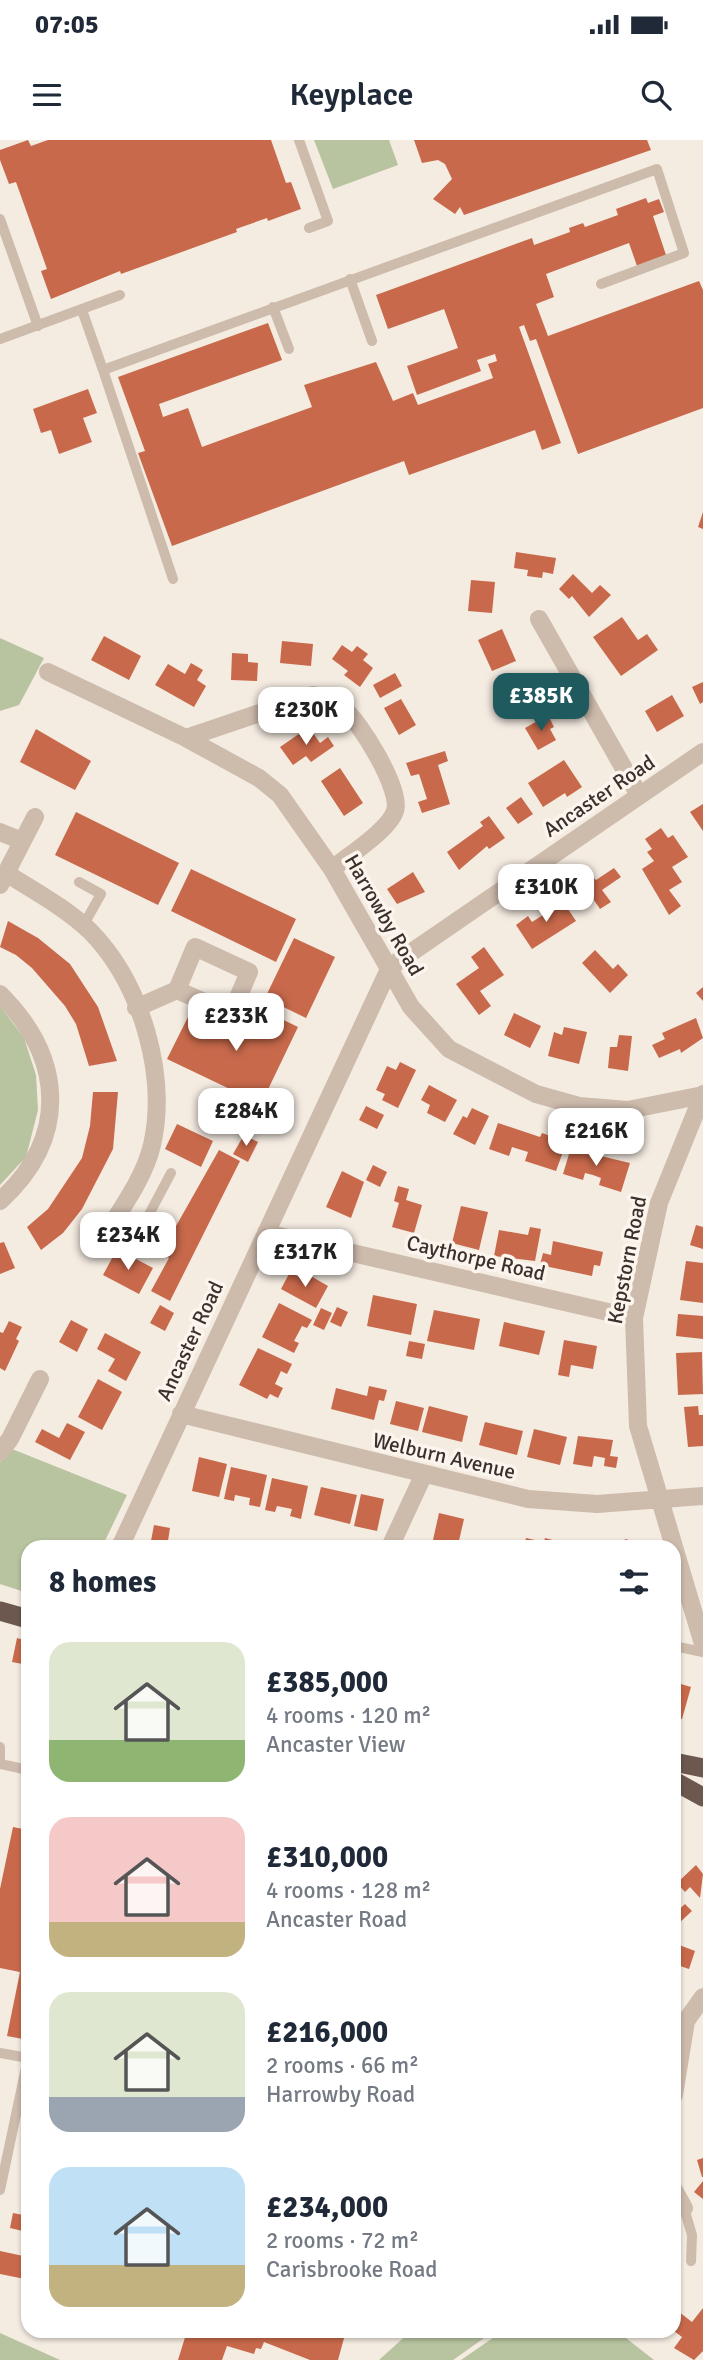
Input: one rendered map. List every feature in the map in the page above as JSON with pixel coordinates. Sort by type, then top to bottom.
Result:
[{"type":"highway","points":[[0,1611],[21,1617]]},
{"type":"highway","points":[[681,1763],[703,1768]]},
{"type":"highway","points":[[681,1785],[703,1797]]},
{"type":"street","points":[[539,619],[639,795]]},
{"type":"street","name":"Harrowby Road","points":[[48,672],[186,738],[259,778],[280,795],[332,869],[411,1007],[449,1049],[536,1094],[579,1106],[628,1110],[703,1095]]},
{"type":"street","points":[[186,738],[313,695],[332,700],[344,708],[355,720],[392,784],[397,801],[387,824],[332,869]]},
{"type":"street","name":"Ancaster Road","points":[[123,1540],[390,967],[703,752]]},
{"type":"street","points":[[35,817],[3,879],[83,926],[108,953],[136,1008],[152,1057],[156,1102],[152,1145],[141,1174],[103,1240]]},
{"type":"street","points":[[0,832],[22,841]]},
{"type":"street","points":[[136,1008],[177,990]]},
{"type":"street","points":[[0,994],[16,1009],[46,1065],[51,1120],[38,1157],[22,1180],[0,1201]]},
{"type":"street","name":"Kepstorn Road","points":[[672,1540],[638,1426],[634,1318],[660,1203],[703,1095]]},
{"type":"street","name":"Caythorpe Road","points":[[266,1233],[634,1318]]},
{"type":"street","points":[[0,1452],[10,1439],[40,1379]]},
{"type":"street","name":"Welburn Avenue","points":[[181,1414],[423,1476],[528,1499],[597,1504],[703,1496]]},
{"type":"street","points":[[393,1540],[423,1476]]},
{"type":"street","name":"Kepstorn Road","points":[[681,1570],[703,1644]]},
{"type":"street","points":[[681,2055],[687,2021],[703,1997]]},
{"type":"street","points":[[681,2203],[684,2208]]},
{"type":"lane","points":[[299,140],[328,221],[309,228]]},
{"type":"lane","points":[[103,370],[657,169],[684,253],[601,284]]},
{"type":"lane","points":[[0,219],[38,326]]},
{"type":"lane","points":[[350,279],[372,341]]},
{"type":"lane","points":[[0,339],[120,295]]},
{"type":"lane","points":[[273,307],[289,349]]},
{"type":"lane","points":[[82,310],[173,579]]},
{"type":"lane","points":[[79,882],[101,894],[83,926]]},
{"type":"lane","points":[[137,1237],[171,1173]]},
{"type":"lane","points":[[129,1196],[153,1206]]},
{"type":"lane","points":[[681,1647],[703,1652]]},
{"type":"lane","points":[[0,1747],[0,1763],[21,1768]]},
{"type":"lane","points":[[0,2053],[21,2057]]},
{"type":"lane","points":[[0,2190],[21,2091]]},
{"type":"lane","points":[[684,2208],[692,2235],[691,2261]]},
{"type":"green space","points":[[314,140],[389,140],[398,165],[333,189]]},
{"type":"green space","points":[[0,638],[44,658],[19,705],[0,711]]},
{"type":"green space","points":[[0,1006],[24,1038],[36,1075],[38,1110],[26,1157],[0,1185]]},
{"type":"green space","points":[[12,1449],[127,1495],[105,1540],[21,1540],[21,1591],[0,1584],[0,1462]]},
{"type":"green space","points":[[0,2333],[60,2360],[0,2360]]},
{"type":"green space","points":[[403,2338],[484,2338],[453,2360],[379,2360]]},
{"type":"green space","points":[[493,2338],[626,2338],[654,2360],[461,2360]]},
{"type":"building","points":[[28,140],[31,146],[48,140],[271,140],[286,183],[291,182],[301,209],[236,229],[237,232],[121,274],[120,271],[51,299],[41,271],[47,269],[16,182],[9,184],[0,160],[0,150]]},
{"type":"building","points":[[414,140],[647,140],[651,150],[464,215],[460,207],[455,214],[433,199],[452,179],[445,164],[438,160],[422,163]]},
{"type":"building","points":[[646,198],[648,203],[659,199],[664,212],[653,216],[666,255],[637,266],[629,243],[546,274],[554,297],[536,304],[548,336],[699,281],[703,290],[703,408],[578,454],[536,339],[530,341],[524,325],[519,327],[561,443],[542,450],[535,430],[409,475],[404,461],[172,546],[138,453],[145,451],[118,377],[268,323],[282,360],[159,404],[163,417],[188,408],[202,447],[312,407],[304,385],[376,362],[393,401],[413,393],[418,405],[493,378],[488,364],[497,361],[495,354],[477,360],[481,371],[417,395],[407,366],[458,348],[444,309],[388,329],[376,295],[532,238],[534,245],[570,232],[569,228],[583,223],[585,227],[618,215],[616,209]]},
{"type":"building","points":[[88,389],[97,413],[83,418],[92,442],[59,454],[51,430],[41,433],[33,409]]},
{"type":"building","points":[[703,512],[703,529],[698,527]]},
{"type":"building","points":[[516,552],[556,558],[553,574],[543,572],[542,578],[527,576],[528,570],[514,568]]},
{"type":"building","points":[[573,574],[592,593],[600,585],[611,595],[589,617],[572,596],[569,599],[559,589]]},
{"type":"building","points":[[471,580],[495,582],[492,613],[468,611]]},
{"type":"building","points":[[622,617],[638,640],[647,634],[658,650],[621,676],[593,637]]},
{"type":"building","points":[[502,629],[516,661],[492,671],[478,640]]},
{"type":"building","points":[[104,636],[141,656],[129,680],[91,660]]},
{"type":"building","points":[[282,641],[313,644],[311,666],[280,663]]},
{"type":"building","points":[[342,645],[352,652],[357,646],[368,654],[363,660],[373,668],[360,687],[344,675],[348,671],[332,659]]},
{"type":"building","points":[[232,653],[248,654],[248,662],[258,663],[257,681],[231,680]]},
{"type":"building","points":[[191,663],[203,670],[197,680],[206,686],[194,707],[155,685],[168,664],[185,674]]},
{"type":"building","points":[[395,673],[402,686],[380,698],[373,685]]},
{"type":"building","points":[[520,675],[529,691],[536,687],[546,703],[519,718],[501,685]]},
{"type":"building","points":[[703,682],[703,702],[700,704],[692,687]]},
{"type":"building","points":[[672,695],[684,716],[657,732],[645,711]]},
{"type":"building","points":[[401,699],[416,725],[399,735],[384,708]]},
{"type":"building","points":[[548,715],[554,727],[550,729],[556,740],[538,750],[525,728]]},
{"type":"building","points":[[309,727],[320,743],[328,737],[334,746],[311,762],[306,756],[293,765],[280,747]]},
{"type":"building","points":[[36,729],[91,761],[75,790],[20,762]]},
{"type":"building","points":[[445,751],[448,761],[438,765],[450,804],[422,813],[418,802],[427,799],[419,774],[411,776],[406,763]]},
{"type":"building","points":[[564,760],[582,787],[567,797],[565,793],[543,807],[528,783]]},
{"type":"building","points":[[340,768],[363,803],[344,816],[321,781]]},
{"type":"building","points":[[521,797],[533,814],[518,824],[506,808]]},
{"type":"building","points":[[703,804],[703,831],[690,812]]},
{"type":"building","points":[[76,812],[179,863],[158,905],[55,855]]},
{"type":"building","points":[[489,816],[505,838],[489,849],[487,846],[459,870],[447,852],[483,826],[480,822]]},
{"type":"building","points":[[661,828],[668,838],[673,835],[688,857],[672,867],[682,882],[669,890],[681,906],[669,915],[642,869],[654,861],[647,852],[652,849],[645,839]]},
{"type":"building","points":[[614,868],[621,877],[602,890],[611,902],[600,909],[583,884],[593,877],[596,880]]},
{"type":"building","points":[[191,869],[296,919],[276,962],[171,911]]},
{"type":"building","points":[[413,872],[425,892],[397,904],[387,889]]},
{"type":"building","points":[[560,897],[576,921],[532,949],[516,925],[528,916],[532,922],[551,910],[548,904]]},
{"type":"building","points":[[8,921],[38,938],[70,964],[98,1007],[117,1061],[89,1066],[76,1024],[65,1006],[32,968],[0,947]]},
{"type":"building","points":[[294,938],[335,957],[306,1018],[265,998]]},
{"type":"building","points":[[484,947],[504,975],[480,991],[491,1006],[479,1015],[456,984],[479,968],[471,957]]},
{"type":"building","points":[[595,950],[613,969],[618,964],[628,975],[610,993],[582,963]]},
{"type":"building","points":[[703,987],[703,1001],[696,993]]},
{"type":"building","points":[[259,1008],[298,1027],[261,1104],[167,1059],[189,1015],[243,1041]]},
{"type":"building","points":[[514,1013],[541,1026],[530,1048],[504,1035]]},
{"type":"building","points":[[696,1018],[703,1038],[681,1053],[680,1049],[659,1058],[652,1045],[665,1039],[662,1033]]},
{"type":"building","points":[[564,1027],[587,1032],[579,1064],[548,1056],[554,1032],[562,1035]]},
{"type":"building","points":[[619,1035],[632,1036],[628,1071],[608,1068],[610,1047],[617,1047]]},
{"type":"building","points":[[400,1062],[416,1070],[398,1108],[382,1100],[385,1094],[376,1090],[387,1066],[396,1070]]},
{"type":"building","points":[[429,1085],[457,1100],[445,1122],[427,1113],[430,1105],[421,1100]]},
{"type":"building","points":[[93,1092],[118,1092],[113,1149],[82,1209],[63,1233],[41,1250],[27,1227],[48,1209],[82,1158],[90,1126]]},
{"type":"building","points":[[366,1106],[384,1115],[377,1129],[359,1120]]},
{"type":"building","points":[[472,1108],[489,1116],[475,1145],[453,1134],[463,1116],[467,1118]]},
{"type":"building","points":[[498,1123],[540,1137],[542,1133],[556,1138],[554,1145],[564,1149],[556,1171],[525,1161],[528,1152],[512,1147],[509,1156],[489,1149]]},
{"type":"building","points":[[177,1124],[213,1141],[201,1167],[165,1149]]},
{"type":"building","points":[[244,1135],[258,1142],[248,1162],[233,1154]]},
{"type":"building","points":[[572,1144],[589,1149],[588,1153],[630,1163],[621,1192],[599,1185],[601,1178],[593,1175],[585,1173],[583,1180],[563,1174]]},
{"type":"building","points":[[219,1150],[240,1161],[170,1301],[151,1291],[169,1258],[163,1255],[167,1242]]},
{"type":"building","points":[[373,1165],[387,1172],[380,1187],[366,1180]]},
{"type":"building","points":[[342,1171],[364,1182],[351,1218],[326,1207]]},
{"type":"building","points":[[398,1186],[409,1189],[406,1200],[422,1205],[414,1233],[392,1227],[399,1203],[394,1201]]},
{"type":"building","points":[[461,1206],[488,1212],[479,1250],[452,1243]]},
{"type":"building","points":[[696,1225],[703,1227],[703,1249],[690,1245]]},
{"type":"building","points":[[530,1227],[541,1229],[535,1261],[494,1256],[499,1230],[528,1235]]},
{"type":"building","points":[[553,1241],[603,1252],[600,1266],[594,1265],[592,1276],[540,1265],[543,1253],[551,1255]]},
{"type":"building","points":[[4,1242],[15,1268],[0,1274],[0,1243]]},
{"type":"building","points":[[117,1249],[153,1268],[139,1294],[103,1275]]},
{"type":"building","points":[[686,1261],[703,1263],[703,1303],[680,1300]]},
{"type":"building","points":[[290,1272],[306,1281],[309,1275],[328,1286],[316,1308],[281,1289]]},
{"type":"building","points":[[373,1295],[417,1304],[411,1335],[367,1326]]},
{"type":"building","points":[[279,1303],[312,1320],[307,1328],[302,1326],[294,1341],[299,1343],[294,1353],[262,1337]]},
{"type":"building","points":[[160,1305],[174,1313],[165,1331],[150,1323]]},
{"type":"building","points":[[337,1307],[348,1312],[341,1327],[330,1322]]},
{"type":"building","points":[[321,1308],[332,1313],[324,1330],[313,1325]]},
{"type":"building","points":[[434,1310],[480,1319],[474,1350],[427,1341]]},
{"type":"building","points":[[678,1314],[703,1316],[703,1339],[676,1336]]},
{"type":"building","points":[[71,1320],[88,1329],[77,1352],[59,1342]]},
{"type":"building","points":[[9,1321],[22,1327],[16,1339],[19,1341],[5,1371],[0,1368],[0,1332],[3,1333]]},
{"type":"building","points":[[504,1322],[545,1331],[539,1355],[499,1346]]},
{"type":"building","points":[[105,1333],[141,1352],[126,1381],[108,1371],[115,1359],[97,1349]]},
{"type":"building","points":[[564,1340],[597,1346],[593,1369],[571,1365],[569,1377],[558,1375]]},
{"type":"building","points":[[409,1341],[425,1344],[422,1359],[406,1356]]},
{"type":"building","points":[[258,1348],[292,1364],[287,1374],[281,1371],[275,1384],[283,1388],[278,1398],[270,1394],[267,1399],[239,1385]]},
{"type":"building","points":[[702,1352],[703,1394],[678,1395],[676,1353]]},
{"type":"building","points":[[98,1379],[122,1392],[102,1430],[78,1417]]},
{"type":"building","points":[[369,1386],[387,1390],[384,1401],[379,1400],[374,1420],[331,1409],[336,1388],[367,1396]]},
{"type":"building","points":[[396,1401],[424,1408],[418,1431],[390,1424]]},
{"type":"building","points":[[429,1406],[468,1416],[462,1442],[422,1432]]},
{"type":"building","points":[[698,1406],[699,1415],[703,1415],[703,1446],[688,1447],[684,1407]]},
{"type":"building","points":[[485,1422],[523,1431],[517,1455],[479,1445]]},
{"type":"building","points":[[67,1423],[85,1432],[70,1460],[35,1442],[42,1429],[59,1438]]},
{"type":"building","points":[[534,1429],[567,1437],[560,1465],[527,1457]]},
{"type":"building","points":[[578,1436],[613,1440],[610,1456],[618,1457],[616,1468],[604,1466],[605,1458],[594,1456],[592,1467],[573,1464]]},
{"type":"building","points":[[199,1457],[227,1464],[219,1497],[192,1491]]},
{"type":"building","points":[[231,1467],[267,1475],[260,1507],[249,1505],[250,1498],[235,1495],[234,1501],[224,1499]]},
{"type":"building","points":[[272,1478],[308,1486],[301,1519],[290,1516],[292,1509],[277,1506],[275,1512],[265,1510]]},
{"type":"building","points":[[321,1487],[357,1495],[350,1524],[314,1515]]},
{"type":"building","points":[[361,1494],[384,1499],[377,1531],[354,1526]]},
{"type":"building","points":[[439,1513],[464,1519],[459,1540],[433,1540]]},
{"type":"building","points":[[154,1525],[170,1528],[168,1540],[151,1540]]},
{"type":"building","points":[[17,1638],[21,1639],[21,1664],[12,1662]]},
{"type":"building","points":[[681,1684],[691,1687],[681,1719]]},
{"type":"building","points":[[13,1827],[21,1829],[21,2039],[7,2036],[20,1972],[0,1968],[0,1889]]},
{"type":"building","points":[[696,1865],[703,1874],[700,1898],[690,1887],[685,1892],[681,1888],[681,1879]]},
{"type":"building","points":[[685,1904],[692,1911],[681,1921],[681,1908]]},
{"type":"building","points":[[681,1946],[695,1951],[689,1969],[681,1966]]},
{"type":"building","points":[[703,2158],[703,2177],[702,2177],[697,2160]]},
{"type":"building","points":[[703,2181],[703,2199],[694,2192]]},
{"type":"building","points":[[13,2213],[21,2215],[21,2231],[10,2228]]},
{"type":"building","points":[[0,2251],[21,2256],[21,2278],[0,2274]]},
{"type":"building","points":[[703,2308],[703,2351],[694,2360],[674,2348],[682,2337],[681,2313],[692,2322]]},
{"type":"building","points":[[185,2338],[344,2338],[338,2360],[310,2360],[264,2342],[261,2349],[256,2348],[254,2354],[227,2346],[222,2360],[178,2360]]}]
